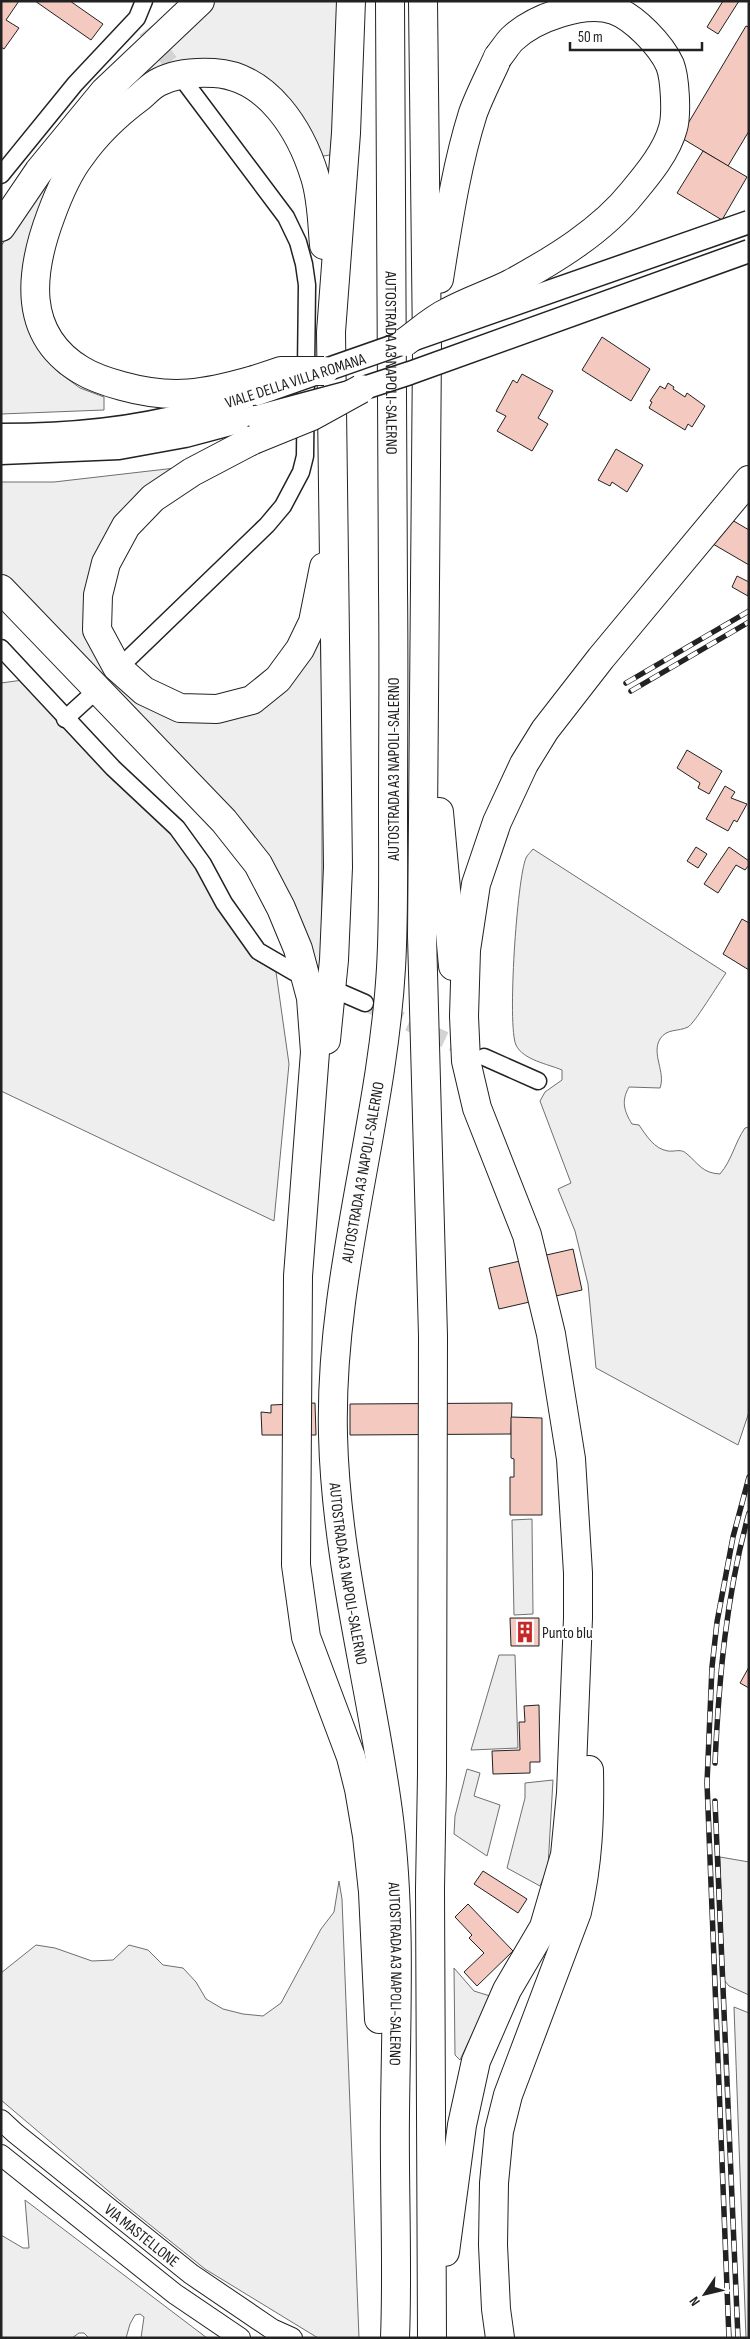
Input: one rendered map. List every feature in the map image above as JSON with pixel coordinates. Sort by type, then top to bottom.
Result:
[{"type":"highway","points":[[1,227],[39,171],[104,92],[200,1]]},
{"type":"highway","points":[[331,332],[346,132],[350,1]]},
{"type":"highway","name":"AUTOSTRADA A3 NAPOLI-SALERNO","points":[[390,1],[394,656],[391,964],[381,1060],[346,1268],[336,1356],[333,1434],[342,1539],[356,1638],[381,1764],[390,1826],[397,1974],[395,2138],[398,2275],[395,2338]]},
{"type":"highway","name":"AUTOSTRADA A3 NAPOLI-SALERNO","points":[[423,1],[416,346],[425,628],[422,936],[432,1336],[432,1754],[430,1889],[433,2338]]},
{"type":"highway","points":[[585,8],[614,10],[641,27],[655,42],[670,65],[675,93],[674,128],[664,148],[632,193],[611,215],[580,240],[509,284],[446,312],[416,346],[474,111],[498,57],[512,39],[533,23],[562,13],[585,8]]},
{"type":"highway","points":[[307,1175],[329,1022],[338,867],[335,517],[331,332],[320,205],[315,178],[303,147],[282,111],[253,84],[223,73],[192,72],[159,82],[118,113],[79,158],[57,199],[39,246],[34,282],[38,318],[51,344],[68,362],[94,378],[140,391],[168,396],[255,387],[281,371],[324,371]]},
{"type":"highway","points":[[335,517],[313,622],[300,649],[278,679],[252,700],[217,710],[180,708],[144,691],[117,667],[98,630],[98,595],[106,562],[126,526],[153,498],[255,428],[312,416],[361,389]]},
{"type":"highway","points":[[475,1059],[464,1016],[466,950],[476,884],[497,822],[524,764],[545,730],[601,658],[749,480]]},
{"type":"highway","points":[[1,589],[224,821],[258,864],[281,908],[298,949],[311,998],[315,1052],[298,1293],[296,1565],[306,1637],[351,1757],[361,1799],[373,1892],[380,2031],[395,2138]]},
{"type":"highway","points":[[425,628],[447,909],[475,1059],[477,1108],[527,1235],[551,1334],[571,1459],[578,1572],[578,1618],[569,1828],[554,1896],[544,1926],[507,1990],[476,2061],[462,2125],[433,2338]]},
{"type":"highway","points":[[500,2338],[492,2245],[494,2183],[499,2131],[508,2095],[577,1912],[584,1881],[590,1826],[588,1724],[578,1618]]},
{"type":"main road","name":"VIALE DELLA VILLA ROMANA","points":[[324,371],[416,346],[749,222]]},
{"type":"main road","name":"VIALE DELLA VILLA ROMANA","points":[[361,389],[749,251]]},
{"type":"main road","name":"VIALE DELLA VILLA ROMANA","points":[[1,435],[36,435],[132,425],[190,414],[255,387]]},
{"type":"main road","name":"VIALE DELLA VILLA ROMANA","points":[[1,453],[119,448],[186,436],[255,428]]},
{"type":"street","points":[[1,175],[76,84],[142,24],[144,1]]},
{"type":"street","points":[[126,661],[267,525],[284,506],[301,472],[307,443],[307,285],[298,242],[286,217],[187,85]]},
{"type":"street","points":[[1,648],[20,666],[66,719],[113,768],[177,828],[203,864],[224,903],[258,950],[267,958],[294,972]]},
{"type":"street","points":[[66,719],[88,698]]},
{"type":"street","points":[[342,993],[364,1003]]},
{"type":"street","points":[[475,1059],[538,1081]]},
{"type":"street","points":[[1,2154],[12,2148],[8,2126]]},
{"type":"street","name":"VIA MASTELLONE","points":[[8,2126],[191,2274],[272,2329],[292,2338]]},
{"type":"street","name":"VIA MASTELLONE","points":[[1,2154],[175,2294],[240,2338]]},
{"type":"shaded area","points":[[212,1],[345,1],[330,155],[317,157],[282,96],[173,68],[68,163],[28,323],[39,350],[58,372],[80,388],[104,397],[104,410],[1,414],[1,246],[80,133]]},
{"type":"shaded area","points":[[184,467],[103,546],[106,667],[120,689],[144,706],[178,718],[203,720],[320,633],[322,683],[322,965],[313,971],[290,907],[1,580],[1,482],[54,482]]},
{"type":"shaded area","points":[[23,680],[179,837],[214,900],[256,960],[276,972],[289,1064],[274,1221],[1,1091],[1,683]]},
{"type":"shaded area","points":[[533,849],[726,973],[688,1027],[666,1033],[660,1039],[657,1051],[661,1076],[660,1088],[629,1087],[624,1106],[632,1124],[639,1125],[659,1148],[668,1151],[685,1152],[701,1167],[714,1173],[720,1174],[728,1163],[745,1128],[749,1127],[749,1412],[738,1445],[596,1368],[588,1284],[575,1231],[558,1189],[571,1183],[540,1101],[545,1092],[562,1080],[562,1070],[536,1061],[524,1054],[516,1045],[513,1032],[514,952],[519,893],[526,858]]},
{"type":"shaded area","points":[[532,1519],[533,1614],[514,1615],[512,1520]]},
{"type":"shaded area","points":[[499,1655],[515,1655],[518,1748],[471,1750]]},
{"type":"shaded area","points":[[467,1769],[480,1773],[474,1796],[500,1805],[487,1856],[454,1834],[455,1816]]},
{"type":"shaded area","points":[[553,1780],[548,1867],[540,1886],[507,1868],[525,1798],[525,1783]]},
{"type":"shaded area","points":[[720,1857],[749,1862],[749,1995],[729,1986],[724,1980]]},
{"type":"shaded area","points":[[339,1881],[342,1899],[359,2338],[318,2338],[205,2269],[119,2200],[1,2100],[1,1973],[36,1945],[55,1948],[92,1961],[113,1960],[129,1945],[148,1950],[163,1965],[183,1968],[196,1982],[206,1999],[223,2009],[263,2016],[281,2003],[321,1929],[334,1912]]},
{"type":"shaded area","points":[[454,1968],[474,1991],[490,1996],[460,2060],[455,2055]]},
{"type":"shaded area","points":[[734,2007],[749,2013],[749,2338],[746,2338]]},
{"type":"shaded area","points":[[25,2200],[207,2338],[141,2338],[144,2317],[140,2314],[135,2315],[126,2338],[89,2338],[84,2333],[79,2333],[72,2338],[1,2338],[1,2235],[23,2248],[29,2248]]},
{"type":"building","points":[[1,1],[19,1],[6,20],[19,28],[4,49],[1,47]]},
{"type":"building","points":[[35,1],[70,1],[103,24],[91,40]]},
{"type":"building","points":[[723,1],[739,1],[718,34],[707,27]]},
{"type":"building","points":[[746,26],[749,27],[749,131],[728,166],[680,137]]},
{"type":"building","points":[[703,151],[747,177],[722,220],[677,193]]},
{"type":"building","points":[[602,337],[650,369],[631,401],[582,370]]},
{"type":"building","points":[[522,374],[553,391],[538,418],[548,424],[532,451],[497,431],[506,416],[496,411],[513,380],[517,383]]},
{"type":"building","points":[[668,383],[685,397],[687,393],[705,406],[692,427],[688,424],[685,430],[649,408],[652,402],[650,401],[660,386],[665,389]]},
{"type":"building","points":[[616,449],[643,465],[627,492],[612,482],[610,486],[598,480]]},
{"type":"building","points":[[732,520],[749,530],[749,565],[713,544]]},
{"type":"building","points":[[737,576],[749,582],[748,596],[732,587]]},
{"type":"building","points":[[687,750],[722,771],[709,794],[698,788],[700,783],[677,768]]},
{"type":"building","points":[[725,786],[735,792],[731,798],[747,804],[737,822],[734,820],[728,831],[706,819]]},
{"type":"building","points":[[696,847],[707,854],[698,868],[687,861]]},
{"type":"building","points":[[729,847],[749,861],[749,865],[745,870],[736,865],[718,893],[704,884]]},
{"type":"building","points":[[742,919],[749,923],[749,970],[723,954]]},
{"type":"building","points":[[573,1249],[582,1290],[499,1309],[489,1268]]},
{"type":"building","points":[[315,1403],[316,1435],[262,1435],[261,1412],[271,1413],[271,1405]]},
{"type":"building","points":[[512,1403],[511,1434],[350,1435],[350,1404]]},
{"type":"building","points":[[511,1417],[542,1418],[542,1515],[510,1515],[510,1477],[514,1477],[514,1459],[511,1458]]},
{"type":"building","name":"Punto blu","points":[[510,1618],[539,1618],[539,1646],[511,1646]]},
{"type":"building","points":[[749,1667],[749,1688],[740,1683]]},
{"type":"building","points":[[539,1705],[540,1762],[530,1762],[530,1773],[493,1774],[492,1751],[520,1750],[519,1722],[525,1722],[524,1706]]},
{"type":"building","points":[[483,1871],[527,1899],[518,1913],[474,1884]]},
{"type":"building","points":[[468,1904],[513,1951],[477,1986],[464,1972],[484,1953],[469,1938],[472,1935],[455,1917]]},
{"type":"tunnel","points":[[146,30],[183,79]]},
{"type":"tunnel","points":[[365,1003],[472,1052]]},
{"type":"railway","points":[[626,683],[749,611]]},
{"type":"railway","points":[[631,691],[749,622]]},
{"type":"railway","points":[[729,2338],[707,1783],[712,1667],[717,1622],[733,1537],[749,1477]]},
{"type":"railway","points":[[715,1763],[719,1700],[729,1606],[749,1513]]},
{"type":"railway","points":[[715,1801],[738,2338]]},
{"type":"place","name":"Punto blu","points":[[525,1632]]}]
